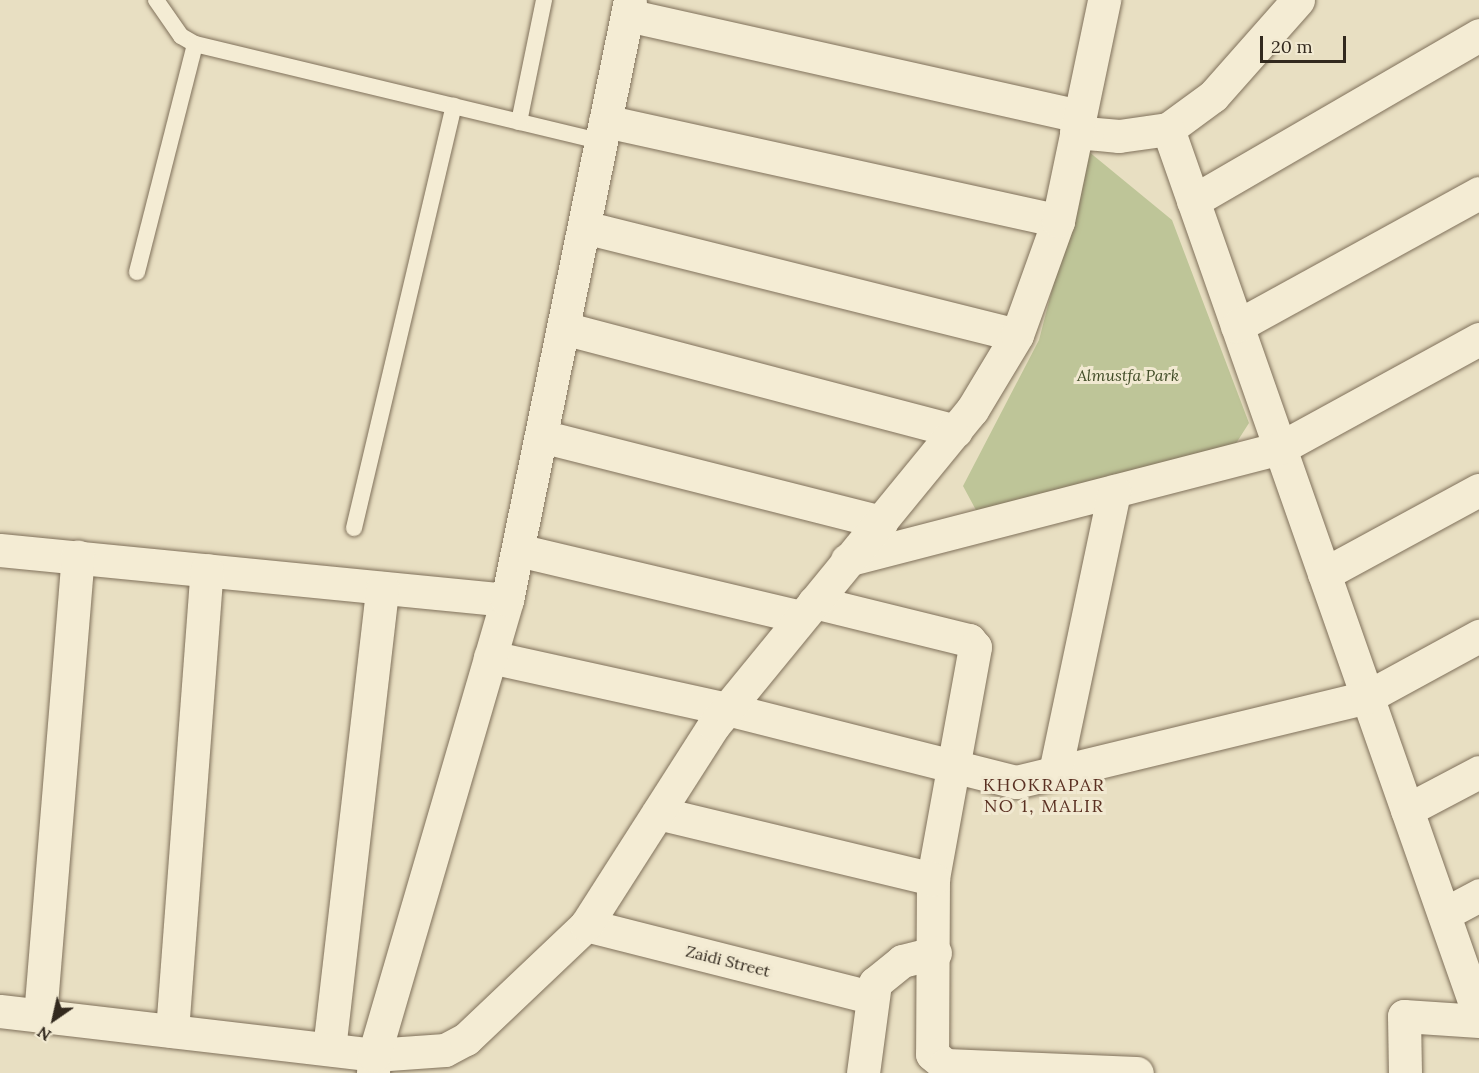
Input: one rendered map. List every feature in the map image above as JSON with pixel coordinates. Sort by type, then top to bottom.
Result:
[{"type":"street","points":[[374,1064],[507,600],[629,7],[1119,136],[1168,129],[1213,96],[1298,0]]},
{"type":"street","points":[[0,1011],[329,1049],[374,1064],[445,1050],[466,1039],[586,925],[727,709],[847,560],[956,431],[1017,335],[1058,221],[1100,1]]},
{"type":"street","points":[[1193,201],[1479,34]]},
{"type":"street","points":[[1168,129],[1479,1015]]},
{"type":"street","points":[[603,131],[1058,221]]},
{"type":"street","points":[[1237,326],[1479,193]]},
{"type":"street","points":[[584,227],[1017,335]]},
{"type":"street","points":[[563,328],[956,431]]},
{"type":"street","points":[[847,560],[1280,448],[1479,339]]},
{"type":"street","points":[[541,436],[881,522]]},
{"type":"street","points":[[1324,574],[1479,490]]},
{"type":"street","points":[[1055,772],[1114,491]]},
{"type":"street","points":[[0,550],[507,600]]},
{"type":"street","points":[[518,550],[974,643],[933,879],[935,953],[932,1054],[945,1065],[973,1069],[1137,1073]]},
{"type":"street","points":[[40,1016],[78,557]]},
{"type":"street","points":[[172,1031],[207,570]]},
{"type":"street","points":[[329,1049],[382,588]]},
{"type":"street","points":[[490,657],[727,709],[1016,782],[1367,697],[1479,636]]},
{"type":"street","points":[[1407,810],[1479,772]]},
{"type":"street","points":[[658,813],[933,879]]},
{"type":"street","points":[[1444,914],[1479,895]]},
{"type":"street","name":"Zaidi Street","points":[[586,925],[871,997]]},
{"type":"street","points":[[863,1073],[871,997],[884,973],[902,962],[935,953]]},
{"type":"street","points":[[1405,1073],[1404,1016],[1479,1021]]},
{"type":"lane","points":[[156,0],[181,36],[195,44],[519,122],[603,131]]},
{"type":"lane","points":[[519,122],[544,0]]},
{"type":"lane","points":[[137,272],[195,44]]},
{"type":"lane","points":[[354,528],[454,106]]},
{"type":"green space","name":"Almustfa Park","points":[[1088,151],[1172,220],[1249,423],[1235,445],[977,512],[963,486],[1039,340]]},
{"type":"district","name":"KHOKRAPAR NO 1, MALIR","points":[[1044,796]]}]
